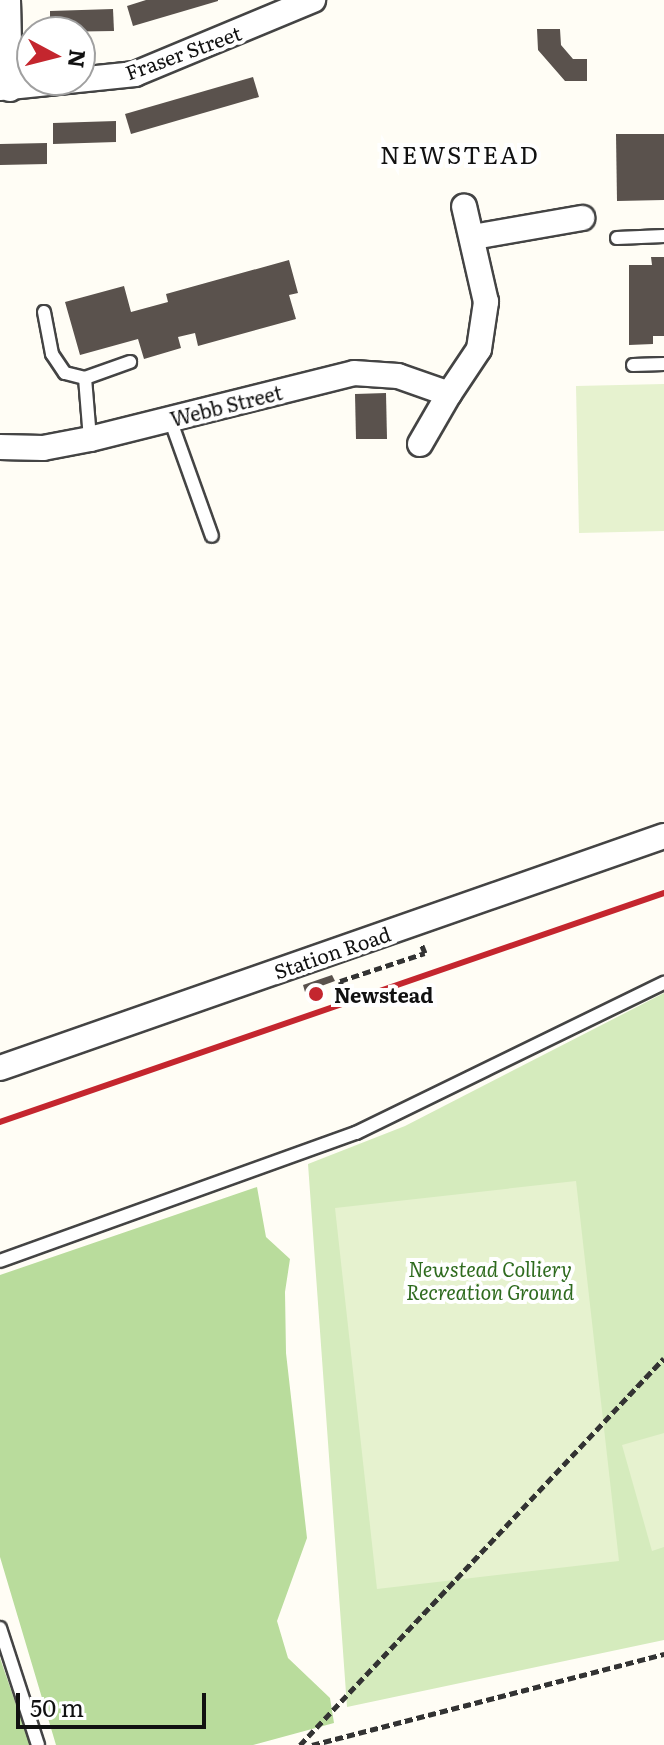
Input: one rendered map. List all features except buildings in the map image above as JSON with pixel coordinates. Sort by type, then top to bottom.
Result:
[{"type":"street","points":[[5,88],[8,0]]},
{"type":"street","name":"Fraser Street","points":[[5,88],[135,74],[313,0]]},
{"type":"street","points":[[420,444],[479,349],[486,302],[464,206]]},
{"type":"street","points":[[473,237],[582,218]]},
{"type":"street","name":"Webb Street","points":[[0,447],[43,448],[90,439],[354,373],[398,376],[449,394]]},
{"type":"street","name":"Station Road","points":[[0,1068],[664,836]]},
{"type":"lane","points":[[617,238],[664,236]]},
{"type":"lane","points":[[44,312],[52,354],[65,373],[85,378],[130,362]]},
{"type":"lane","points":[[633,365],[664,364]]},
{"type":"lane","points":[[85,378],[90,439]]},
{"type":"lane","points":[[170,419],[212,536]]},
{"type":"lane","points":[[0,1261],[356,1133],[664,983]]},
{"type":"lane","points":[[0,1628],[38,1745]]},
{"type":"path","points":[[300,1745],[664,1358]]},
{"type":"path","points":[[312,1745],[664,1654]]},
{"type":"green space","points":[[664,384],[664,531],[579,533],[576,386]]},
{"type":"green space","name":"Newstead Colliery Recreation Ground","points":[[664,993],[664,1640],[347,1707],[308,1164],[405,1126]]},
{"type":"green space","points":[[576,1181],[619,1561],[377,1589],[335,1208]]},
{"type":"green space","points":[[257,1187],[266,1237],[290,1259],[285,1292],[286,1353],[307,1538],[277,1621],[288,1658],[330,1698],[334,1723],[253,1745],[56,1745],[0,1557],[0,1275]]},
{"type":"green space","points":[[664,1433],[664,1547],[652,1551],[622,1445]]},
{"type":"green space","points":[[0,1658],[1,1661],[30,1745],[0,1745]]},
{"type":"railway","points":[[0,1122],[664,893]]},
{"type":"place","name":"Newstead","points":[[316,994]]},
{"type":"district","name":"NEWSTEAD","points":[[460,154]]}]
